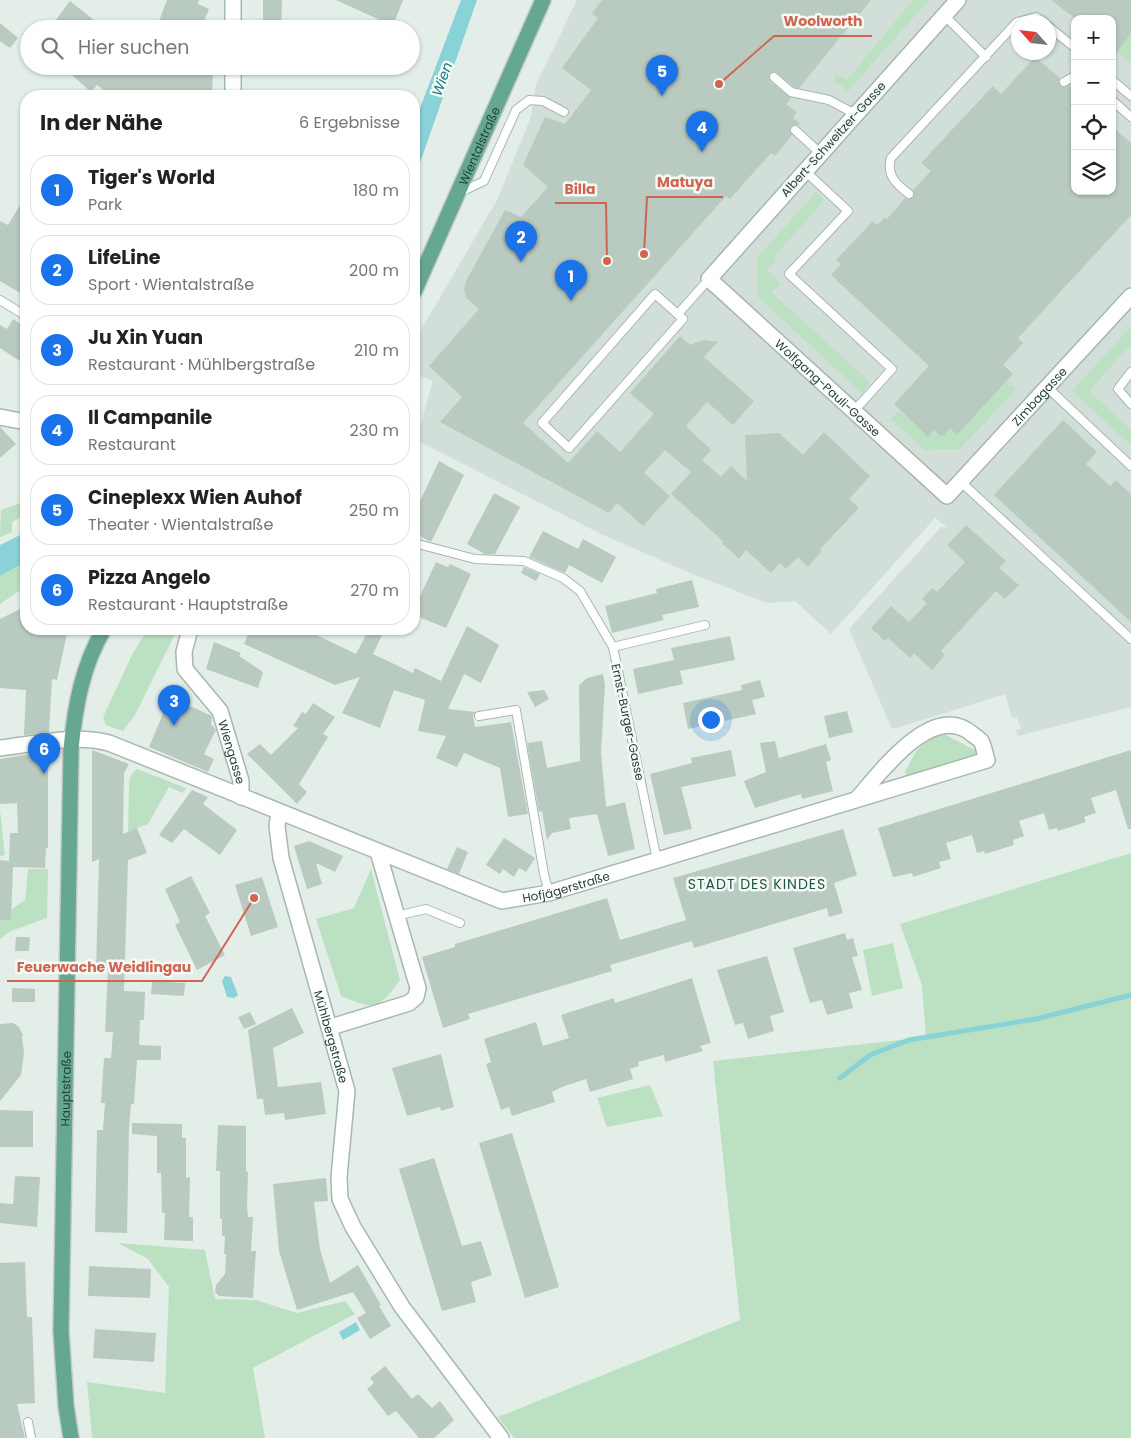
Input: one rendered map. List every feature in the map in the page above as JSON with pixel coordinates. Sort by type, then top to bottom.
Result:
[{"type":"main road","name":"Wientalstraße","points":[[420,278],[522,42],[543,0]]},
{"type":"main road","name":"Hauptstraße","points":[[71,1438],[66,1406],[61,1332],[72,740],[73,715],[81,685],[102,635]]},
{"type":"street","points":[[233,0],[233,20]]},
{"type":"street","name":"Albert-Schweitzer-Gasse","points":[[709,279],[958,0]]},
{"type":"street","points":[[233,75],[233,90]]},
{"type":"street","name":"Wolfgang-Pauli-Gasse","points":[[709,279],[947,496]]},
{"type":"street","name":"Zimbagasse","points":[[947,496],[1131,296]]},
{"type":"street","points":[[0,417],[20,421]]},
{"type":"street","name":"Wiengasse","points":[[188,635],[184,652],[185,669],[220,711],[241,781],[241,797]]},
{"type":"street","name":"Hofjägerstraße","points":[[280,813],[502,901],[550,893],[987,760],[981,742],[963,726],[944,724],[924,734],[899,752],[857,799]]},
{"type":"street","points":[[0,748],[72,740],[94,740],[109,743],[280,813]]},
{"type":"street","name":"Mühlbergstraße","points":[[280,813],[277,826],[281,858],[348,1091],[339,1177],[340,1199],[353,1226],[402,1307],[501,1438]]},
{"type":"street","points":[[330,1027],[409,1003],[416,997],[418,988],[378,852]]},
{"type":"lane","points":[[945,16],[986,57]]},
{"type":"lane","points":[[910,194],[890,176],[888,168],[891,158],[1011,29]]},
{"type":"lane","points":[[1056,33],[1071,45]]},
{"type":"lane","points":[[774,78],[791,92],[829,100],[855,114]]},
{"type":"lane","points":[[1064,82],[1071,78]]},
{"type":"lane","points":[[1116,83],[1131,96]]},
{"type":"lane","points":[[457,194],[484,181],[516,110],[529,100],[543,101],[564,112]]},
{"type":"lane","points":[[1116,104],[1131,117]]},
{"type":"lane","points":[[795,130],[820,153]]},
{"type":"lane","points":[[804,171],[848,211],[789,274],[892,369],[854,411]]},
{"type":"lane","points":[[678,314],[709,279]]},
{"type":"lane","points":[[656,294],[678,314],[683,319],[570,448],[542,423],[656,294]]},
{"type":"lane","points":[[0,300],[20,312]]},
{"type":"lane","points":[[1131,372],[1118,389],[1131,404]]},
{"type":"lane","points":[[1047,387],[1131,466]]},
{"type":"lane","points":[[960,482],[1131,639]]},
{"type":"lane","points":[[420,545],[475,559],[524,561],[563,578],[580,592],[613,647]]},
{"type":"lane","name":"Ernst-Burger-Gasse","points":[[657,860],[613,647],[705,625]]},
{"type":"lane","points":[[479,716],[516,710],[544,874],[550,893]]},
{"type":"lane","points":[[396,916],[426,909],[460,923]]},
{"type":"lane","points":[[28,1422],[31,1438]]},
{"type":"shaded area","points":[[577,0],[1131,0],[1131,707],[1018,736],[1016,730],[1021,729],[1017,717],[1012,718],[1005,694],[894,729],[891,727],[849,629],[941,527],[947,527],[935,518],[831,634],[795,601],[767,603],[692,574],[599,533],[420,442],[420,426],[433,381],[420,376],[420,332],[497,200],[531,117],[536,85]]},
{"type":"green space","points":[[913,0],[929,0],[848,91],[837,83],[834,84],[837,74],[847,80]]},
{"type":"green space","points":[[1131,33],[1131,64],[1118,52]]},
{"type":"green space","points":[[816,192],[823,199],[823,202],[773,258],[776,261],[767,270],[781,283],[772,293],[869,381],[869,385],[862,393],[757,296],[757,258]]},
{"type":"green space","points":[[1131,327],[1131,344],[1089,391],[1131,430],[1131,445],[1072,391]]},
{"type":"green space","points":[[1007,381],[1016,389],[960,449],[925,450],[891,419],[899,410],[928,437],[934,430],[942,437],[950,428],[957,435]]},
{"type":"green space","points":[[20,503],[20,518],[12,522],[12,532],[0,537],[1,510]]},
{"type":"green space","points":[[20,565],[20,591],[0,604],[0,576]]},
{"type":"green space","points":[[144,635],[174,636],[135,715],[123,731],[106,725],[103,717],[132,655]]},
{"type":"green space","points":[[936,732],[940,732],[975,750],[978,756],[907,778],[905,772],[916,751]]},
{"type":"green space","points":[[137,769],[186,788],[183,793],[169,787],[148,824],[135,829],[137,834],[128,835],[129,782],[131,775]]},
{"type":"green space","points":[[0,810],[5,855],[0,856]]},
{"type":"green space","points":[[1131,853],[1131,1438],[514,1438],[498,1417],[740,1320],[713,1061],[926,1037],[922,985],[900,924]]},
{"type":"green space","points":[[28,869],[48,869],[47,918],[11,931],[0,939],[0,917],[25,900]]},
{"type":"green space","points":[[371,869],[400,980],[381,1002],[369,1005],[341,996],[316,919],[354,908]]},
{"type":"green space","points":[[893,943],[903,988],[872,996],[863,950]]},
{"type":"green space","points":[[650,1085],[663,1116],[607,1127],[597,1098]]},
{"type":"green space","points":[[118,1243],[205,1250],[215,1299],[256,1300],[297,1313],[345,1301],[355,1314],[253,1368],[265,1438],[92,1438],[87,1382],[165,1393],[169,1287],[148,1259]]},
{"type":"water","name":"Wien","points":[[461,0],[477,0],[420,163],[420,108]]},
{"type":"water","points":[[20,535],[20,565],[0,576],[0,545]]},
{"type":"water","points":[[225,976],[231,977],[238,995],[234,998],[227,997],[222,981]]},
{"type":"water","points":[[356,1322],[360,1330],[343,1340],[339,1332]]},
{"type":"building","points":[[167,0],[199,0],[198,4],[209,9],[204,20],[159,20]]},
{"type":"building","points":[[263,0],[282,0],[281,20],[263,20]]},
{"type":"building","points":[[336,0],[403,0],[395,20],[380,20]]},
{"type":"building","points":[[602,0],[871,0],[799,88],[794,87],[776,72],[770,74],[770,81],[791,98],[786,104],[797,112],[793,118],[801,124],[791,127],[792,135],[775,156],[771,153],[730,199],[726,196],[523,423],[568,463],[597,431],[620,452],[654,414],[630,393],[680,336],[690,345],[703,340],[718,342],[704,357],[754,401],[733,425],[707,402],[686,426],[711,450],[702,460],[721,477],[731,466],[747,481],[745,435],[779,433],[803,455],[824,432],[870,476],[849,499],[859,508],[820,549],[822,551],[808,567],[798,557],[786,569],[780,563],[771,573],[746,550],[739,559],[722,543],[724,542],[671,494],[691,472],[665,450],[644,473],[670,496],[643,526],[617,503],[609,513],[440,422],[462,397],[429,366],[479,309],[466,298],[464,289],[466,281],[505,210],[521,217],[548,187],[523,165],[545,117],[565,124],[591,90],[562,68],[598,18],[592,13]]},
{"type":"building","points":[[1051,0],[1131,0],[1131,33],[1116,54],[1116,15],[1071,15]]},
{"type":"building","points":[[70,1],[94,20],[56,20]]},
{"type":"building","points":[[0,23],[18,38],[10,48],[0,41]]},
{"type":"building","points":[[1032,60],[1039,60],[1060,78],[1058,82],[1061,86],[1071,88],[1071,195],[1116,195],[1116,130],[1131,143],[1131,215],[1018,338],[1023,343],[1003,365],[1013,374],[957,435],[950,428],[942,437],[934,430],[928,437],[894,404],[929,366],[831,275],[841,264],[836,260],[873,221],[877,225],[885,217],[887,219],[905,198],[913,198],[913,190],[931,171],[921,163],[993,86],[1001,94]]},
{"type":"building","points":[[72,75],[213,75],[212,90],[104,90],[97,85],[93,90],[89,90]]},
{"type":"building","points":[[20,205],[20,293],[0,281],[0,221],[8,225]]},
{"type":"building","points":[[13,319],[20,324],[20,361],[0,348],[0,325],[7,329]]},
{"type":"building","points":[[1063,420],[1097,452],[1086,464],[1110,486],[1116,480],[1131,494],[1131,622],[994,495]]},
{"type":"building","points":[[0,427],[16,444],[0,458]]},
{"type":"building","points":[[439,461],[464,475],[431,542],[420,536],[420,501]]},
{"type":"building","points":[[494,493],[520,507],[495,554],[485,554],[467,544]]},
{"type":"building","points":[[966,525],[1006,561],[999,568],[1019,585],[1005,599],[996,591],[941,651],[945,655],[932,670],[914,653],[910,658],[888,638],[885,641],[871,628],[891,606],[909,622],[927,603],[922,599],[932,588],[937,592],[965,562],[947,545]]},
{"type":"building","points":[[543,531],[578,549],[583,539],[616,557],[602,583],[569,565],[565,573],[529,557]]},
{"type":"building","points":[[436,562],[448,567],[450,564],[471,574],[446,628],[420,617],[420,596]]},
{"type":"building","points":[[524,567],[540,574],[536,581],[521,573]]},
{"type":"building","points":[[692,580],[699,607],[662,615],[664,620],[612,633],[605,606],[657,593],[656,589]]},
{"type":"building","points":[[20,609],[20,635],[67,635],[57,680],[52,679],[49,732],[24,735],[26,690],[0,688],[0,619]]},
{"type":"building","points":[[467,626],[499,645],[481,683],[464,674],[448,709],[476,712],[473,716],[475,727],[511,722],[528,814],[508,817],[500,768],[464,753],[457,767],[436,758],[446,736],[418,731],[425,700],[394,690],[380,728],[342,713],[360,677],[335,685],[244,644],[248,635],[316,635],[356,654],[366,635],[382,635],[373,654],[413,673],[415,668],[441,681]]},
{"type":"building","points":[[730,636],[735,660],[680,671],[683,684],[638,694],[633,669],[674,660],[671,648]]},
{"type":"building","points":[[214,642],[241,653],[239,656],[263,672],[258,688],[206,669]]},
{"type":"building","points":[[603,674],[605,685],[601,752],[606,807],[625,802],[635,849],[608,856],[597,814],[569,818],[571,829],[552,833],[547,840],[542,811],[539,812],[527,743],[542,741],[547,768],[580,761],[579,685],[587,678]]},
{"type":"building","points":[[760,680],[765,697],[752,700],[756,714],[688,729],[683,703],[742,690],[741,685]]},
{"type":"building","points":[[544,690],[549,699],[535,707],[527,692]]},
{"type":"building","points":[[170,697],[212,716],[211,724],[216,730],[204,754],[214,759],[208,772],[149,747]]},
{"type":"building","points":[[313,703],[335,717],[323,734],[328,737],[299,784],[307,792],[297,804],[247,754],[260,744],[271,755],[298,728],[293,726],[302,712],[306,714]]},
{"type":"building","points":[[847,711],[853,732],[829,738],[824,716]]},
{"type":"building","points":[[775,741],[779,758],[826,744],[831,760],[826,762],[833,791],[802,799],[801,794],[755,808],[744,781],[766,772],[760,743]]},
{"type":"building","points":[[92,750],[129,764],[124,773],[123,834],[137,828],[147,853],[128,860],[124,991],[145,992],[144,1020],[140,1020],[139,1045],[161,1046],[161,1060],[137,1060],[134,1104],[131,1104],[129,1128],[127,1233],[95,1232],[97,1130],[103,1130],[105,1103],[101,1103],[104,1058],[111,1058],[113,1032],[105,1032],[108,970],[96,969],[99,859],[92,862]]},
{"type":"building","points":[[731,750],[736,776],[681,787],[692,829],[664,835],[650,774],[692,763],[691,758]]},
{"type":"building","points":[[1131,750],[1131,829],[1128,829],[1116,790],[1091,798],[1096,813],[1084,817],[1086,822],[1058,831],[1057,828],[1049,830],[1044,813],[1019,821],[1024,836],[1013,840],[1014,845],[985,854],[984,851],[977,853],[972,835],[946,843],[951,859],[939,862],[941,868],[913,877],[912,873],[893,877],[878,828]]},
{"type":"building","points":[[42,752],[48,758],[48,848],[46,848],[45,868],[13,867],[11,920],[0,920],[0,860],[9,861],[10,833],[18,833],[17,803],[0,804],[0,759]]},
{"type":"building","points":[[192,790],[208,797],[203,804],[237,830],[220,855],[184,829],[172,843],[159,835]]},
{"type":"building","points":[[843,829],[857,875],[834,883],[843,913],[829,917],[827,908],[694,948],[692,941],[610,965],[612,971],[468,1014],[470,1019],[443,1028],[422,957],[455,947],[455,944],[607,898],[620,940],[686,920],[673,878]]},
{"type":"building","points":[[504,838],[535,858],[526,872],[519,868],[514,877],[503,869],[500,874],[486,865]]},
{"type":"building","points":[[309,841],[343,856],[335,872],[316,863],[322,884],[307,889],[294,846]]},
{"type":"building","points":[[457,847],[468,852],[459,874],[447,869]]},
{"type":"building","points":[[191,876],[210,913],[205,916],[225,955],[197,970],[175,925],[180,922],[165,889]]},
{"type":"building","points":[[262,877],[278,927],[251,936],[235,885]]},
{"type":"building","points":[[845,933],[847,940],[853,938],[858,956],[852,957],[862,990],[849,993],[853,1008],[827,1015],[822,1000],[810,1003],[793,948]]},
{"type":"building","points":[[16,937],[30,937],[29,951],[15,951]]},
{"type":"building","points":[[767,956],[784,1012],[770,1016],[774,1031],[748,1039],[743,1023],[735,1025],[717,970]]},
{"type":"building","points":[[692,978],[711,1043],[700,1046],[703,1051],[665,1062],[664,1055],[638,1062],[639,1066],[630,1069],[633,1079],[590,1092],[586,1079],[562,1087],[552,1092],[555,1102],[512,1116],[509,1107],[501,1110],[486,1064],[491,1062],[484,1039],[536,1022],[543,1046],[569,1038],[561,1015],[614,998],[615,1003]]},
{"type":"building","points":[[152,981],[185,983],[184,996],[151,994]]},
{"type":"building","points":[[12,988],[35,989],[35,1002],[12,1002]]},
{"type":"building","points":[[292,1008],[304,1033],[273,1048],[278,1087],[321,1082],[326,1114],[285,1120],[284,1113],[265,1115],[263,1099],[257,1099],[248,1030]]},
{"type":"building","points":[[250,1012],[256,1024],[244,1029],[238,1017]]},
{"type":"building","points":[[13,1023],[19,1027],[23,1035],[24,1053],[21,1075],[0,1101],[0,1024]]},
{"type":"building","points":[[441,1054],[454,1107],[441,1111],[440,1107],[407,1116],[392,1068]]},
{"type":"building","points":[[0,1110],[33,1111],[33,1147],[0,1147]]},
{"type":"building","points":[[132,1123],[182,1124],[182,1138],[186,1138],[186,1178],[190,1177],[189,1217],[193,1217],[193,1241],[164,1240],[165,1213],[162,1213],[161,1173],[157,1173],[157,1136],[132,1134]]},
{"type":"building","points":[[218,1125],[246,1126],[247,1206],[248,1217],[253,1217],[251,1251],[256,1251],[253,1298],[219,1296],[215,1292],[216,1285],[225,1274],[226,1254],[224,1254],[225,1236],[222,1236],[222,1219],[220,1219],[220,1171],[216,1171]]},
{"type":"building","points":[[512,1133],[559,1287],[525,1298],[479,1143]]},
{"type":"building","points":[[434,1158],[462,1246],[481,1241],[492,1275],[471,1282],[476,1302],[442,1311],[399,1169]]},
{"type":"building","points":[[15,1176],[40,1177],[37,1227],[0,1223],[0,1203],[13,1204]]},
{"type":"building","points":[[326,1178],[328,1201],[314,1202],[320,1249],[330,1283],[358,1265],[381,1305],[379,1306],[391,1326],[370,1339],[357,1318],[366,1313],[353,1292],[297,1310],[279,1251],[273,1184]]},
{"type":"building","points":[[25,1262],[27,1317],[32,1317],[35,1403],[17,1404],[25,1438],[0,1438],[0,1263]]},
{"type":"building","points":[[89,1266],[151,1269],[150,1298],[88,1296]]},
{"type":"building","points":[[95,1329],[156,1333],[154,1362],[93,1358]]},
{"type":"building","points":[[385,1366],[412,1399],[418,1394],[432,1408],[440,1401],[454,1420],[434,1438],[419,1438],[396,1411],[388,1416],[367,1389],[374,1383],[370,1378]]},
{"type":"waterway","points":[[840,1078],[870,1055],[909,1040],[1036,1019],[1131,995]]},
{"type":"place","name":"Woolworth","points":[[719,84]]},
{"type":"place","name":"Cineplexx Wien Auhof","points":[[662,96]]},
{"type":"place","name":"Il Campanile","points":[[702,152]]},
{"type":"place","name":"Matuya","points":[[644,254]]},
{"type":"place","name":"Billa","points":[[607,261]]},
{"type":"place","name":"LifeLine","points":[[521,262]]},
{"type":"place","name":"Tiger's World","points":[[571,301]]},
{"type":"place","name":"Ju Xin Yuan","points":[[174,726]]},
{"type":"place","name":"Pizza Angelo","points":[[44,774]]},
{"type":"place","name":"Feuerwache Weidlingau","points":[[254,898]]},
{"type":"district","name":"STADT DES KINDES","points":[[757,884]]}]
